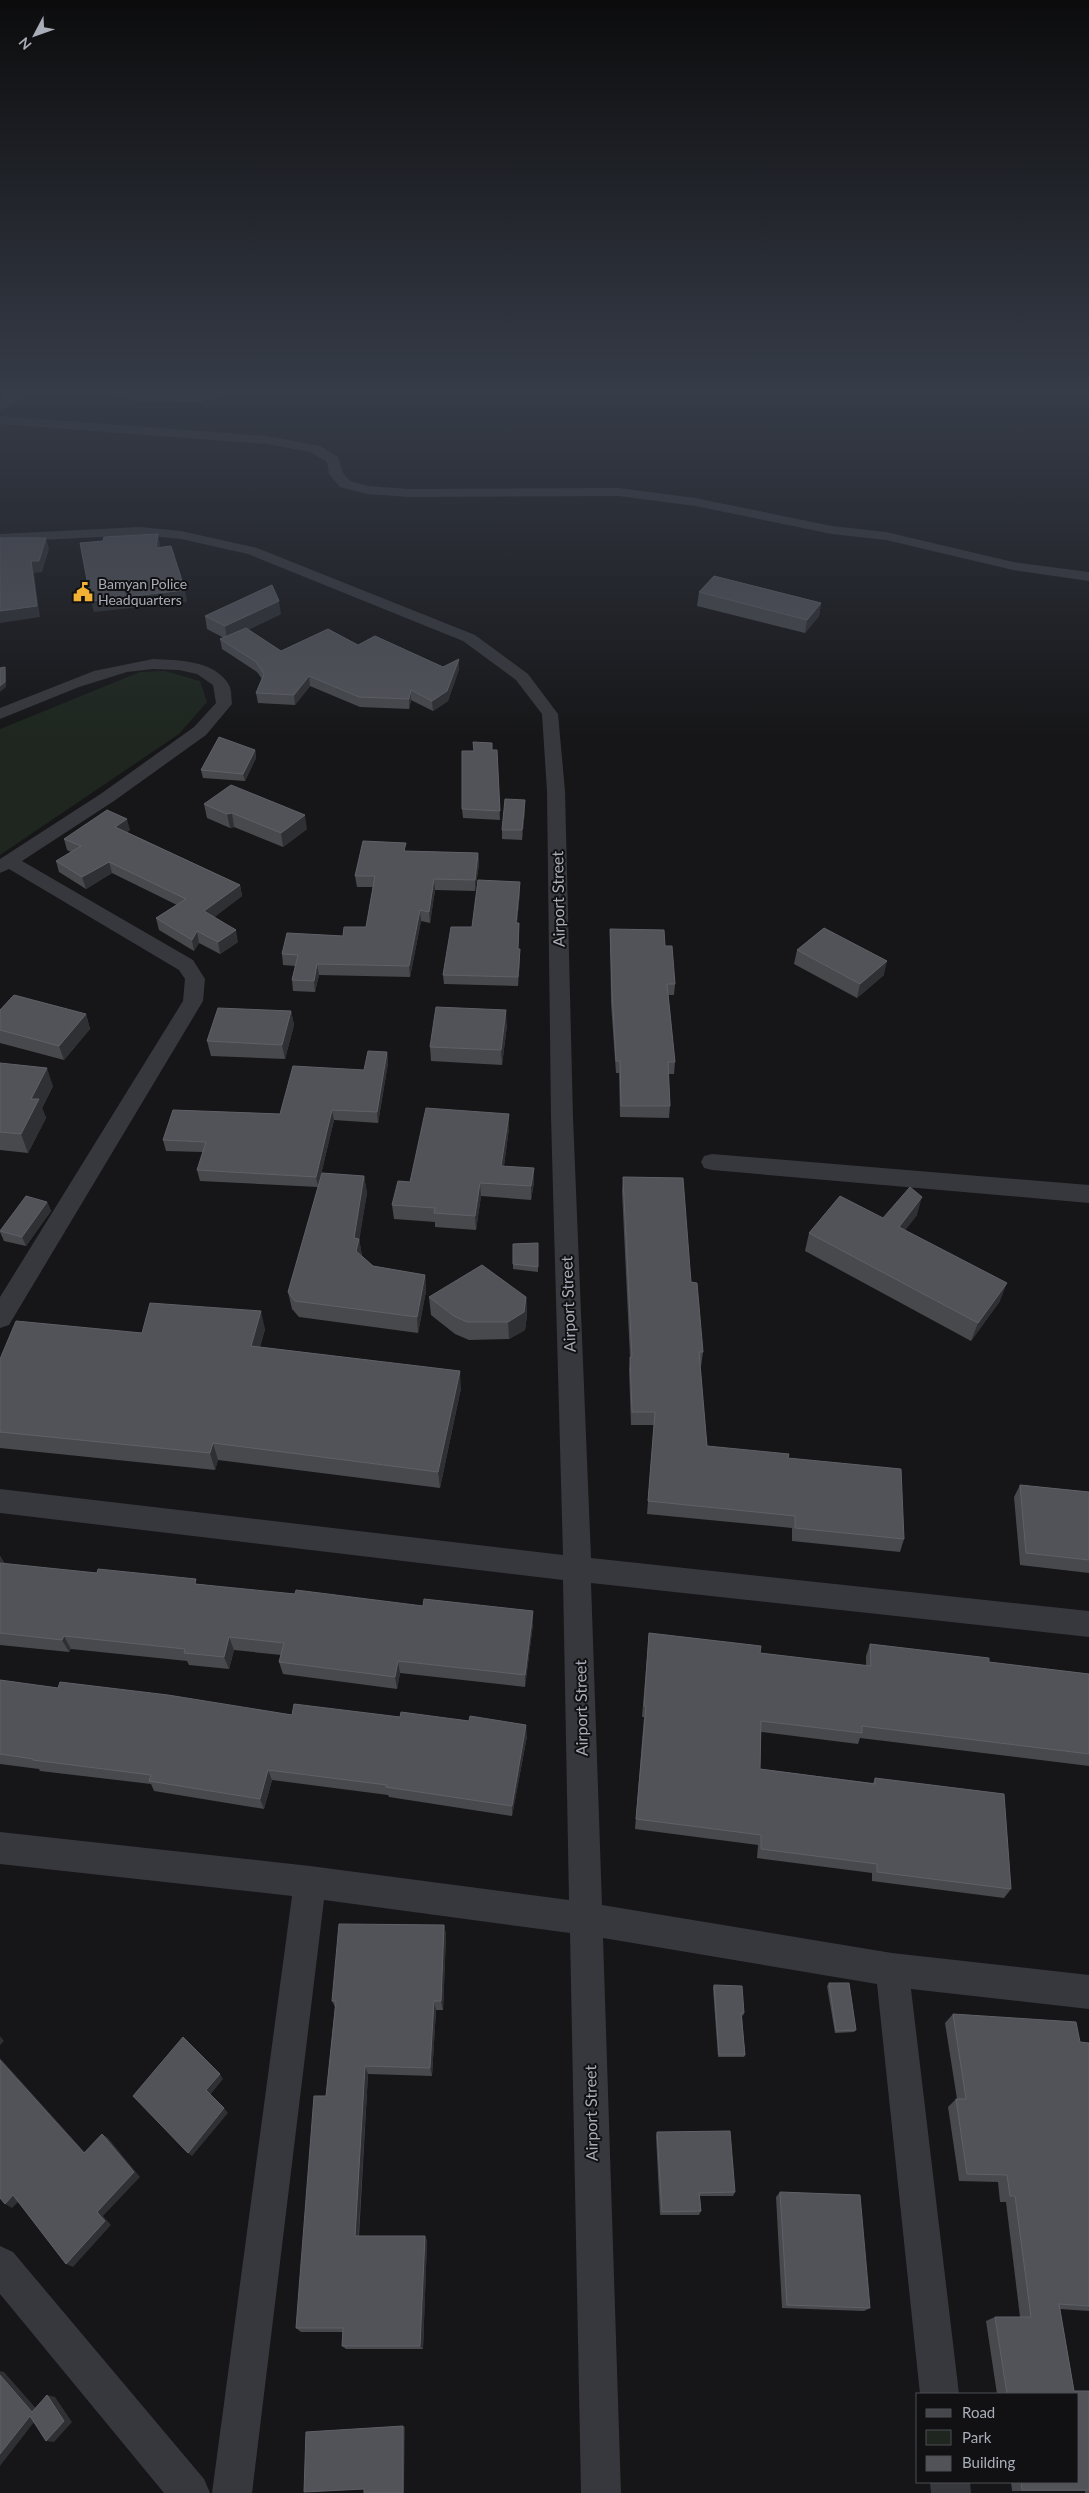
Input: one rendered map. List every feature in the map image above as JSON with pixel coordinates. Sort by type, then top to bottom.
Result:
[{"type":"street","points":[[721,507],[832,530],[886,536],[1013,566],[1089,577]]},
{"type":"street","name":"Airport Street","points":[[0,538],[140,531],[181,535],[252,551],[469,638],[522,677],[550,714],[556,791],[562,1127],[578,1568],[601,2493]]},
{"type":"street","points":[[0,714],[96,675],[147,664],[175,664],[195,668],[213,676],[222,688],[224,704],[200,731],[108,797],[4,864],[186,965],[195,979],[193,1001],[0,1318]]},
{"type":"street","points":[[712,1162],[1089,1194]]},
{"type":"street","points":[[0,1501],[578,1568],[1089,1624]]},
{"type":"street","points":[[0,1848],[310,1882],[586,1919],[892,1970],[1089,1992]]},
{"type":"street","points":[[232,2493],[310,1882]]},
{"type":"street","points":[[892,1970],[940,2393]]},
{"type":"street","points":[[0,2265],[190,2493]]},
{"type":"green space","points":[[165,671],[200,681],[207,702],[179,734],[0,855],[0,729],[140,672]]},
{"type":"building","points":[[158,534],[156,548],[171,546],[185,590],[91,601],[80,543],[103,541],[104,537]]},
{"type":"building","points":[[0,538],[46,538],[39,561],[31,561],[37,606],[0,611]]},
{"type":"building","points":[[714,576],[821,603],[807,620],[699,592]]},
{"type":"building","points":[[272,585],[279,601],[225,626],[205,616]]},
{"type":"building","points":[[246,628],[281,651],[328,629],[358,645],[375,636],[443,667],[459,659],[447,691],[432,701],[411,690],[409,699],[359,697],[309,676],[294,695],[256,693],[264,674],[256,662],[220,639]]},
{"type":"building","points":[[5,667],[5,682],[0,686],[0,668]]},
{"type":"building","points":[[219,737],[255,750],[243,774],[201,770]]},
{"type":"building","points":[[473,742],[492,743],[492,750],[497,750],[500,811],[462,809],[462,751],[474,751]]},
{"type":"building","points":[[231,785],[305,815],[281,833],[204,804]]},
{"type":"building","points":[[505,799],[525,800],[522,830],[502,830]]},
{"type":"building","points":[[107,810],[127,819],[115,827],[240,885],[204,911],[236,930],[218,942],[197,931],[192,940],[156,918],[186,899],[109,862],[82,877],[56,861],[81,846],[64,839]]},
{"type":"building","points":[[363,841],[406,843],[404,851],[478,853],[475,880],[434,879],[429,912],[420,910],[409,966],[317,964],[314,981],[292,980],[298,955],[282,954],[287,933],[343,936],[344,927],[366,927],[375,876],[355,876]]},
{"type":"building","points":[[478,880],[520,882],[516,923],[519,923],[518,949],[520,949],[518,977],[443,975],[451,927],[472,927]]},
{"type":"building","points":[[824,928],[887,961],[860,984],[797,950]]},
{"type":"building","points":[[610,929],[664,930],[665,946],[672,946],[675,984],[667,984],[675,1062],[668,1062],[670,1106],[621,1106],[620,1061],[616,1061]]},
{"type":"building","points":[[14,995],[86,1014],[59,1046],[0,1030],[0,1010]]},
{"type":"building","points":[[436,1007],[506,1010],[501,1050],[430,1047]]},
{"type":"building","points":[[218,1008],[291,1011],[282,1045],[207,1041]]},
{"type":"building","points":[[368,1051],[387,1052],[377,1112],[332,1110],[316,1177],[197,1170],[206,1142],[163,1140],[173,1110],[280,1114],[293,1066],[364,1070]]},
{"type":"building","points":[[0,1063],[47,1068],[31,1099],[39,1099],[21,1134],[0,1132]]},
{"type":"building","points":[[426,1108],[509,1114],[501,1166],[534,1168],[531,1186],[480,1183],[475,1216],[434,1213],[435,1208],[392,1205],[398,1181],[410,1182]]},
{"type":"building","points":[[322,1173],[364,1176],[354,1238],[359,1239],[356,1251],[373,1266],[425,1275],[417,1317],[295,1301],[288,1292]]},
{"type":"building","points":[[623,1177],[683,1178],[691,1282],[697,1283],[703,1352],[699,1352],[707,1446],[789,1454],[788,1458],[901,1469],[904,1539],[795,1528],[795,1516],[648,1501],[655,1412],[632,1412],[630,1357],[632,1357]]},
{"type":"building","points":[[910,1187],[922,1197],[899,1227],[1007,1283],[978,1323],[809,1233],[840,1196],[883,1218]]},
{"type":"building","points":[[26,1196],[47,1202],[22,1237],[0,1231]]},
{"type":"building","points":[[538,1243],[538,1267],[513,1264],[513,1244]]},
{"type":"building","points":[[482,1265],[526,1297],[524,1312],[508,1322],[467,1322],[454,1316],[429,1297]]},
{"type":"building","points":[[150,1303],[261,1311],[251,1346],[460,1371],[438,1472],[213,1443],[210,1453],[0,1432],[0,1359],[16,1321],[142,1333]]},
{"type":"building","points":[[1020,1485],[1089,1492],[1089,1560],[1026,1553]]},
{"type":"building","points":[[0,1563],[97,1573],[98,1569],[196,1579],[195,1584],[295,1594],[296,1590],[423,1606],[424,1599],[533,1611],[525,1675],[398,1661],[395,1677],[279,1662],[284,1643],[229,1637],[224,1657],[184,1653],[185,1649],[64,1636],[62,1640],[0,1633]]},
{"type":"building","points":[[649,1633],[761,1646],[760,1653],[871,1666],[870,1644],[989,1658],[989,1662],[1089,1674],[1089,1754],[862,1726],[862,1733],[761,1721],[760,1769],[875,1784],[875,1778],[1004,1794],[1011,1889],[877,1872],[877,1864],[761,1849],[761,1835],[636,1819],[646,1706],[644,1706]]},
{"type":"building","points":[[0,1680],[58,1688],[60,1682],[168,1695],[292,1715],[294,1704],[400,1717],[401,1712],[469,1721],[470,1716],[526,1725],[512,1806],[386,1787],[387,1785],[268,1770],[260,1799],[149,1781],[151,1775],[0,1754]]},
{"type":"building","points":[[339,1924],[444,1925],[441,2001],[434,2001],[430,2068],[365,2066],[355,2236],[425,2236],[420,2346],[342,2346],[343,2328],[296,2328],[314,2096],[326,2096],[336,2001],[332,2001]]},
{"type":"building","points":[[829,1983],[849,1983],[856,2030],[836,2031]]},
{"type":"building","points":[[714,1985],[742,1986],[744,2013],[741,2013],[745,2055],[719,2055]]},
{"type":"building","points":[[953,2014],[1076,2022],[1080,2042],[1089,2043],[1089,2306],[1059,2304],[1074,2391],[1089,2391],[1089,2490],[1022,2490],[1021,2483],[1079,2483],[1079,2393],[1007,2393],[995,2317],[1031,2317],[1015,2196],[1010,2196],[1007,2175],[967,2174],[956,2099],[966,2099]]},
{"type":"building","points":[[183,2037],[220,2074],[206,2090],[224,2108],[188,2153],[133,2096]]},
{"type":"building","points":[[0,2060],[84,2153],[102,2134],[134,2172],[97,2212],[105,2221],[66,2264],[13,2195],[5,2204],[0,2198]]},
{"type":"building","points":[[730,2131],[735,2192],[699,2193],[701,2211],[662,2212],[657,2132]]},
{"type":"building","points":[[780,2192],[860,2195],[870,2308],[787,2305]]},
{"type":"building","points":[[0,2375],[32,2412],[47,2395],[64,2421],[46,2441],[30,2416],[0,2454]]},
{"type":"building","points":[[403,2426],[403,2493],[364,2493],[364,2489],[304,2492],[306,2432]]},
{"type":"place","name":"Bamyan Police Headquarters","points":[[83,592]]}]
